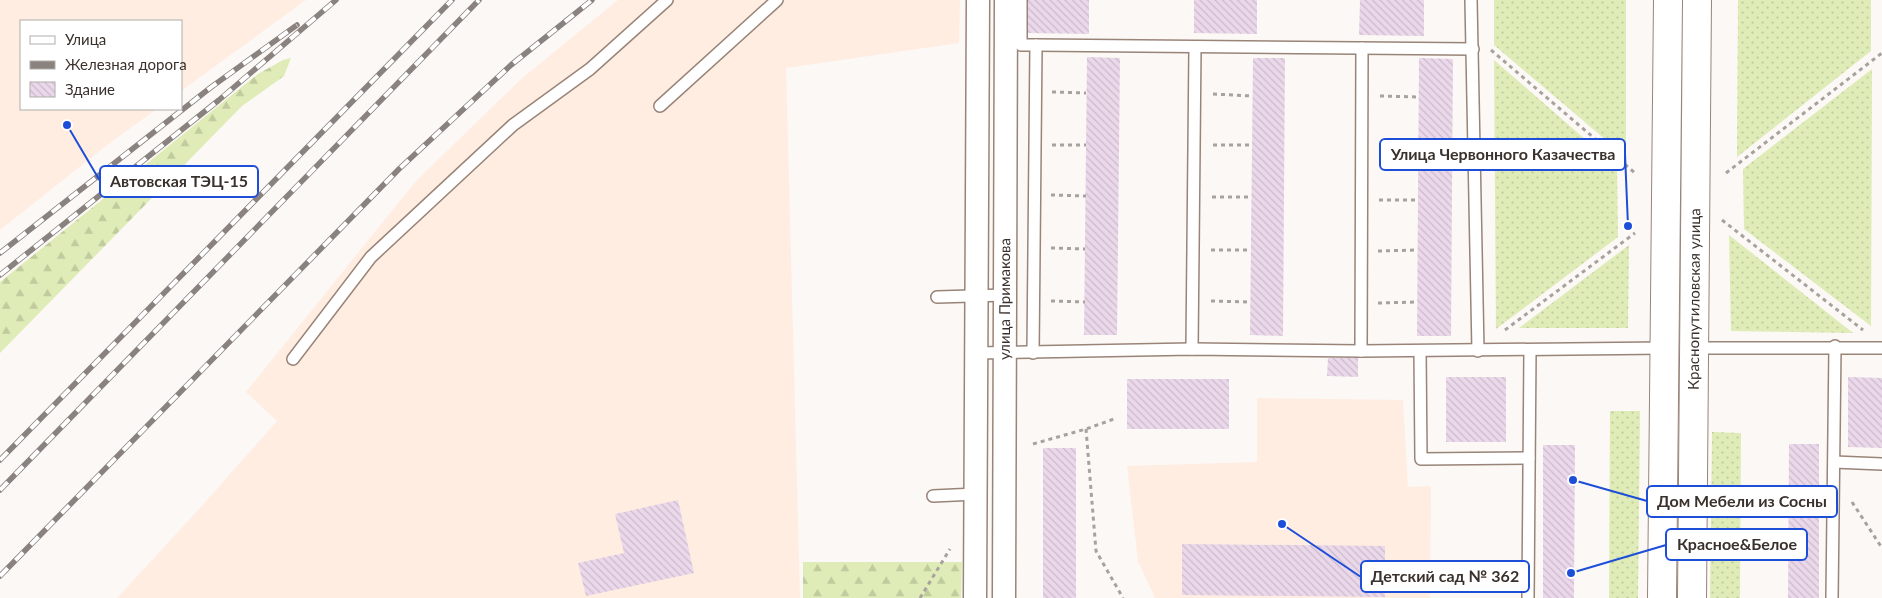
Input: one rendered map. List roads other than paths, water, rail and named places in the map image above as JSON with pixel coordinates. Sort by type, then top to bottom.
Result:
[{"type":"main road","name":"Краснопутиловская улица","points":[[1662,598],[1668,0]]},
{"type":"main road","name":"Краснопутиловская улица","points":[[1692,598],[1697,0]]},
{"type":"street","name":"улица Примакова","points":[[975,598],[978,0]]},
{"type":"street","name":"улица Примакова","points":[[1004,598],[1006,0]]},
{"type":"lane","points":[[293,359],[371,257],[513,125],[590,69],[667,0]]},
{"type":"lane","points":[[660,106],[777,0]]},
{"type":"lane","points":[[1021,0],[1021,45],[1473,49]]},
{"type":"lane","points":[[1471,0],[1478,351]]},
{"type":"lane","points":[[1033,352],[1036,45]]},
{"type":"lane","points":[[1192,349],[1195,47]]},
{"type":"lane","points":[[1361,351],[1362,48]]},
{"type":"lane","points":[[937,297],[1005,295]]},
{"type":"lane","points":[[1832,598],[1835,346]]},
{"type":"lane","points":[[1694,348],[1835,346],[1882,348]]},
{"type":"lane","points":[[976,354],[1192,349],[1478,351],[1664,348]]},
{"type":"lane","points":[[1528,598],[1530,350]]},
{"type":"lane","points":[[1420,351],[1421,459],[1529,458]]},
{"type":"lane","points":[[1834,468],[1882,464]]},
{"type":"lane","points":[[933,496],[976,494]]},
{"type":"railway","points":[[0,275],[219,100],[336,0]]},
{"type":"railway","points":[[0,460],[452,0]]},
{"type":"railway","points":[[0,490],[479,0]]},
{"type":"railway","points":[[0,576],[399,169],[511,65],[592,0]]},
{"type":"railway","points":[[0,253],[210,88],[297,25]]},
{"type":"place","name":"Автовская ТЭЦ-15","points":[[67,125]]},
{"type":"place","name":"Улица Червонного Казачества","points":[[1628,226]]},
{"type":"place","name":"Дом Мебели из Сосны","points":[[1573,480]]},
{"type":"place","name":"Детский сад № 362","points":[[1282,524]]},
{"type":"place","name":"Красное&Белое","points":[[1571,573]]}]
